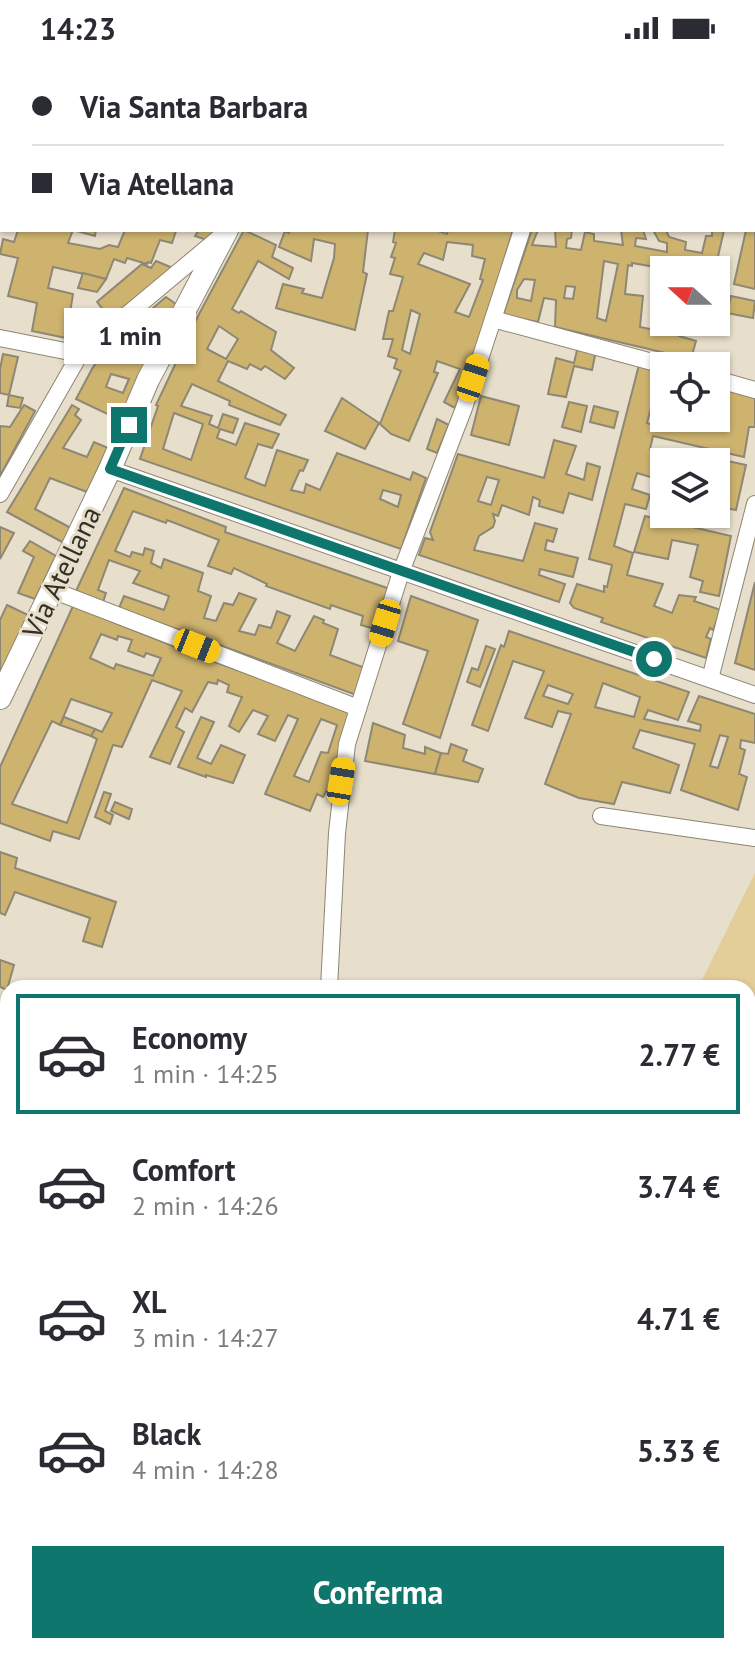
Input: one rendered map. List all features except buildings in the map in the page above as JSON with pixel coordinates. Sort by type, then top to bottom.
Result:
[{"type":"main road","name":"Via Atellana","points":[[0,698],[110,469],[148,380],[225,232]]},
{"type":"street","points":[[0,494],[80,354],[225,232]]},
{"type":"street","points":[[329,980],[341,781],[347,744],[401,572],[464,408],[521,232]]},
{"type":"street","points":[[493,319],[650,361]]},
{"type":"street","points":[[0,338],[80,354]]},
{"type":"street","points":[[730,383],[755,390]]},
{"type":"street","points":[[110,469],[755,695]]},
{"type":"street","points":[[710,679],[755,504]]},
{"type":"street","points":[[52,590],[358,708]]},
{"type":"street","points":[[601,816],[755,838]]},
{"type":"shaded area","points":[[755,873],[755,980],[702,980]]},
{"type":"route","points":[[129,425],[110,469],[654,659]]}]
